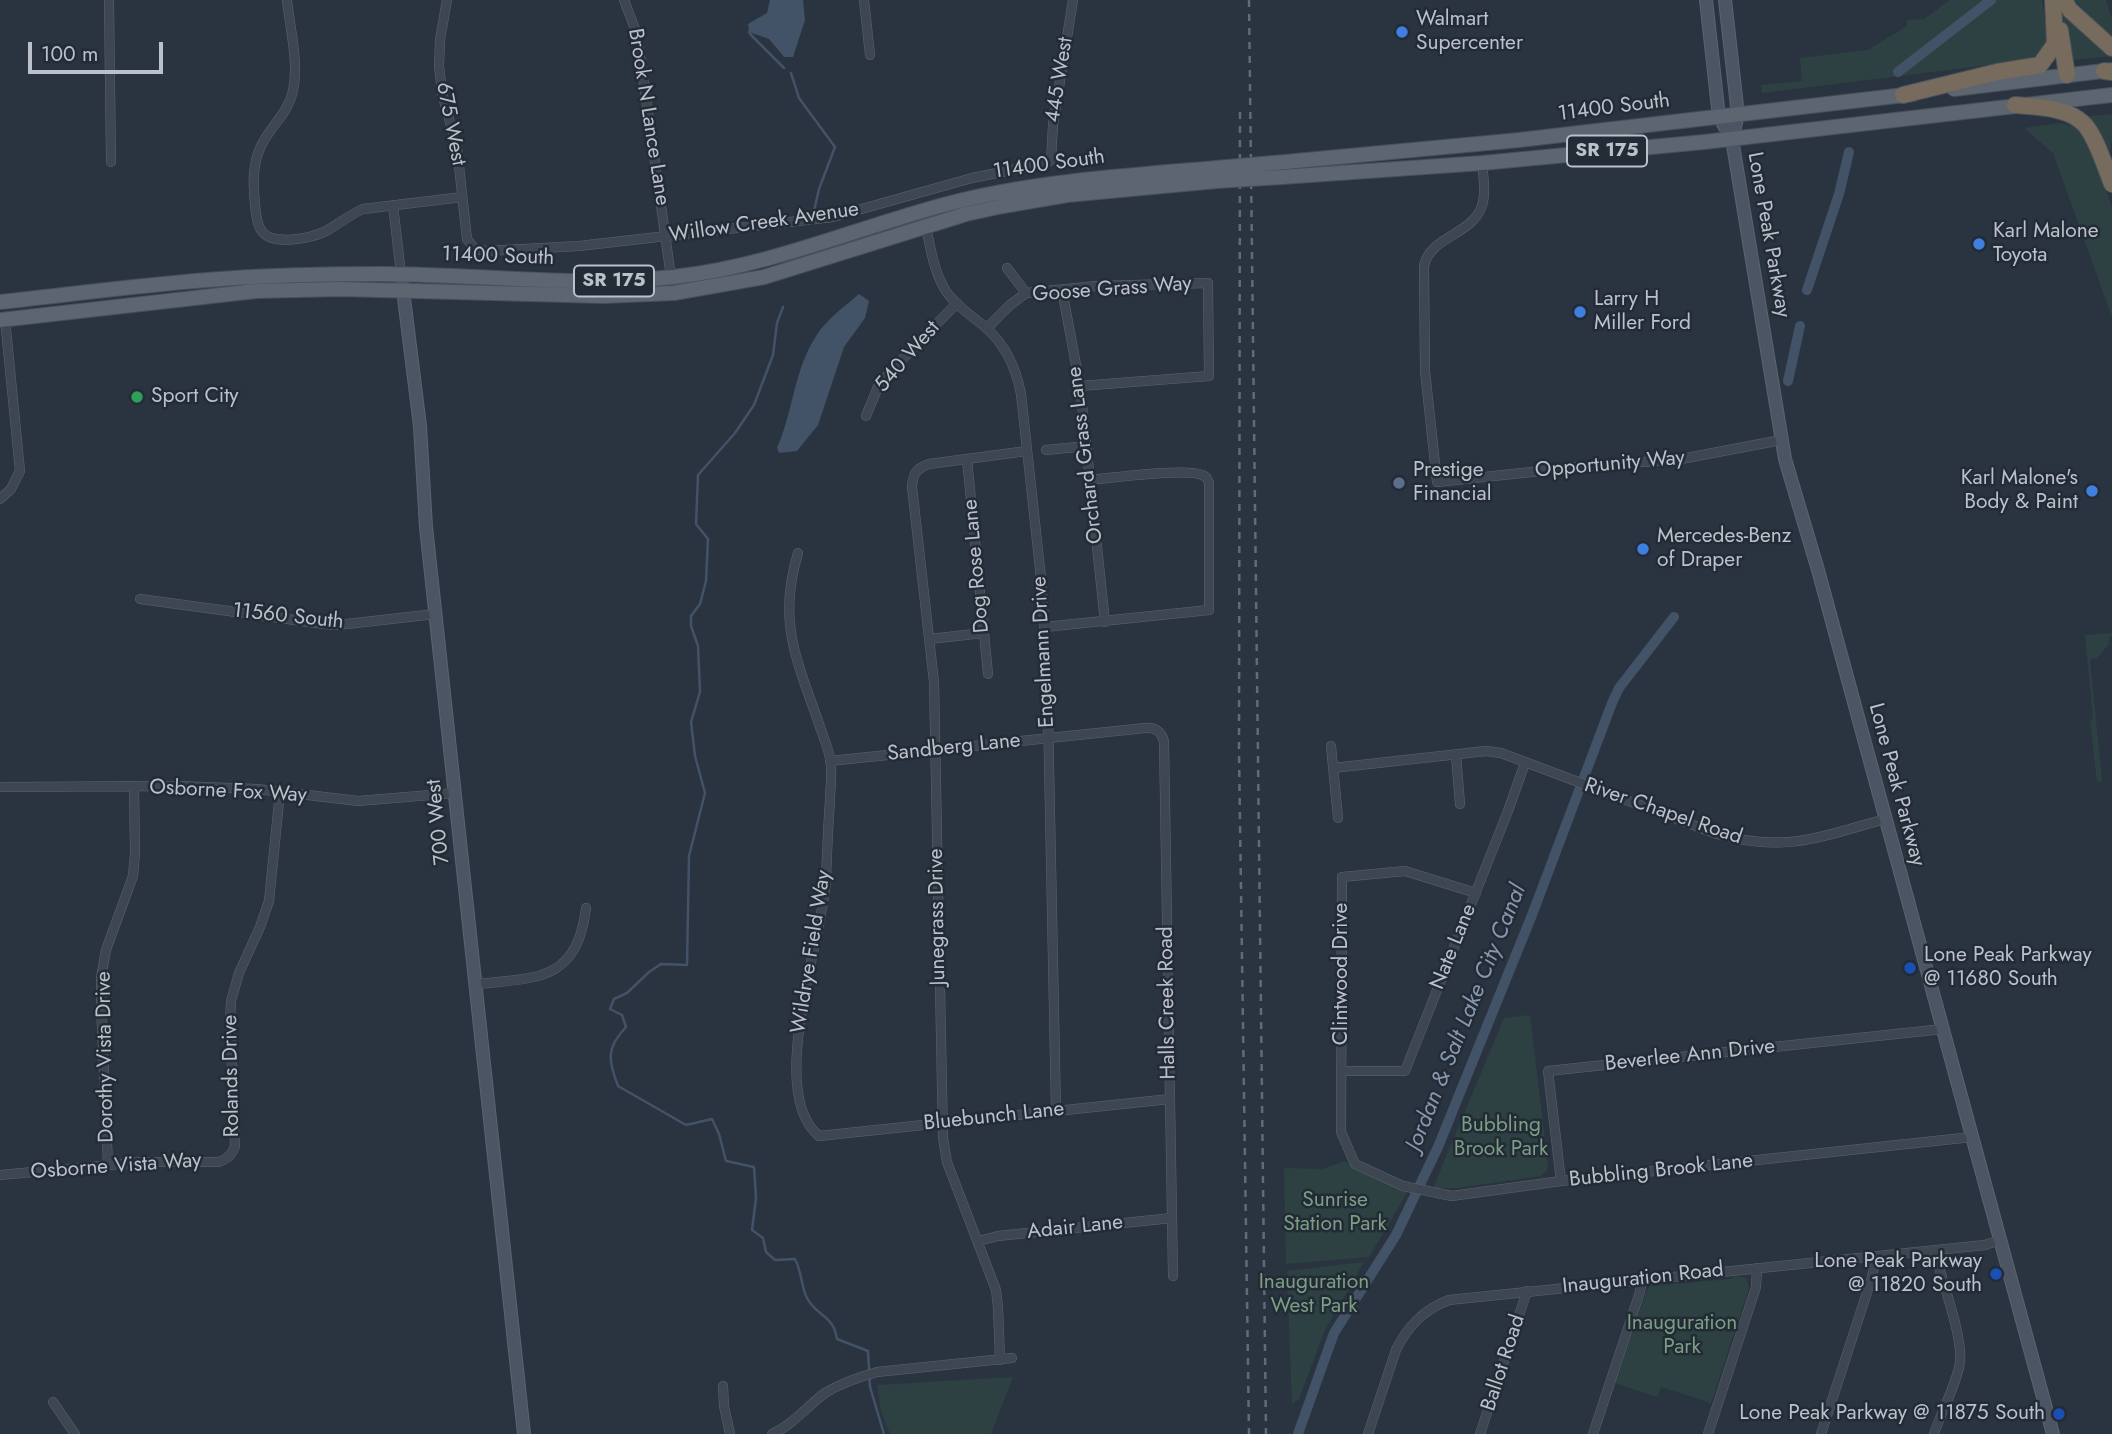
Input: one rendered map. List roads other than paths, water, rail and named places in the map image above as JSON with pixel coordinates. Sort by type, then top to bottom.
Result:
[{"type":"highway","points":[[2057,2],[2070,10],[2112,48]]},
{"type":"highway","points":[[2057,2],[2067,75]]},
{"type":"highway","points":[[1903,95],[1997,72],[2040,65],[2055,44],[2057,2]]},
{"type":"highway","points":[[2015,105],[2048,108],[2083,123],[2090,132],[2112,184]]},
{"type":"main road","points":[[1706,0],[1719,117],[1732,139]]},
{"type":"main road","points":[[1726,0],[1738,115],[1732,139]]},
{"type":"main road","name":"11400 South","points":[[2,320],[256,291],[341,289],[604,296],[684,291],[787,271],[1003,206],[1067,195],[1284,162],[1479,144],[2109,71]]},
{"type":"main road","name":"11400 South","points":[[0,302],[218,279],[302,274],[401,274],[591,281],[671,277],[750,265],[947,204],[1051,183],[1217,174],[1282,177],[1482,163],[1732,139],[2112,95]]},
{"type":"main road","name":"Lone Peak Parkway","points":[[1732,139],[1778,408],[1781,440],[2053,1434]]},
{"type":"main road","points":[[926,227],[926,221],[930,217],[988,201],[1007,190]]},
{"type":"main road","name":"700 West","points":[[401,274],[420,426],[435,614],[524,1434]]},
{"type":"street","points":[[109,0],[111,162]]},
{"type":"street","points":[[287,0],[294,88],[287,109],[265,137],[257,157],[254,183],[260,229],[267,237],[306,237],[324,232],[363,209],[462,197]]},
{"type":"street","name":"675 West","points":[[447,0],[440,40],[439,66],[442,93],[457,148],[467,239],[471,247]]},
{"type":"street","name":"Brook N Lance Lane","points":[[624,0],[637,34],[671,277]]},
{"type":"street","points":[[863,0],[870,55]]},
{"type":"street","name":"445 West","points":[[1051,160],[1053,125],[1073,0]]},
{"type":"street","name":"Willow Creek Avenue","points":[[471,247],[486,251],[541,249],[833,217],[947,184],[1051,160]]},
{"type":"street","name":"Opportunity Way","points":[[1482,163],[1484,193],[1480,212],[1466,228],[1434,248],[1424,266],[1425,371],[1437,482],[1607,464],[1676,460],[1781,440]]},
{"type":"street","name":"700 West","points":[[393,205],[401,274]]},
{"type":"street","name":"Engelmann Drive","points":[[926,227],[935,269],[944,287],[957,303],[987,328],[1006,352],[1019,382],[1045,626],[1055,1111]]},
{"type":"street","points":[[1007,268],[1026,293]]},
{"type":"street","name":"Goose Grass Way","points":[[987,328],[1026,293],[1133,284],[1209,283],[1209,376],[1080,386]]},
{"type":"street","name":"Orchard Grass Lane","points":[[1062,289],[1080,386],[1105,622]]},
{"type":"street","name":"540 West","points":[[866,416],[878,387],[957,303]]},
{"type":"street","points":[[0,499],[15,484],[20,471],[2,320]]},
{"type":"street","points":[[1046,450],[1087,446]]},
{"type":"street","points":[[967,459],[1027,451]]},
{"type":"street","name":"Junegrass Drive","points":[[967,459],[919,468],[913,475],[912,487],[934,682],[942,1122],[947,1162],[997,1298],[1000,1360]]},
{"type":"street","name":"Dog Rose Lane","points":[[967,459],[988,674]]},
{"type":"street","points":[[1045,626],[1209,610],[1209,483],[1206,476],[1199,473],[1170,473],[1090,480]]},
{"type":"street","points":[[798,553],[788,591],[789,629],[830,761]]},
{"type":"street","name":"11560 South","points":[[140,599],[338,625],[435,614]]},
{"type":"street","points":[[929,639],[984,633]]},
{"type":"street","name":"Sandberg Lane","points":[[830,761],[1145,727],[1160,732]]},
{"type":"street","name":"Halls Creek Road","points":[[1160,732],[1164,742],[1173,1276]]},
{"type":"street","points":[[1331,746],[1338,818]]},
{"type":"street","name":"River Chapel Road","points":[[1333,768],[1486,751],[1501,753],[1745,842],[1780,844],[1802,841],[1885,819]]},
{"type":"street","points":[[1456,755],[1460,804]]},
{"type":"street","name":"Wildrye Field Way","points":[[819,1136],[802,1113],[796,1086],[797,1032],[825,894],[830,761]]},
{"type":"street","name":"Nate Lane","points":[[1342,1071],[1405,1071],[1525,763]]},
{"type":"street","name":"Dorothy Vista Drive","points":[[108,1165],[102,978],[106,950],[133,876],[134,786]]},
{"type":"street","name":"Osborne Fox Way","points":[[0,787],[204,787],[280,792],[358,802],[455,793]]},
{"type":"street","name":"Rolands Drive","points":[[230,1156],[234,1146],[231,1001],[239,973],[269,901],[280,792]]},
{"type":"street","name":"Clintwood Drive","points":[[1355,1164],[1341,1132],[1342,877],[1405,871],[1476,893]]},
{"type":"street","points":[[476,984],[531,979],[554,970],[567,959],[577,945],[583,930],[586,908]]},
{"type":"street","name":"Beverlee Ann Drive","points":[[1561,1181],[1548,1071],[1943,1029]]},
{"type":"street","name":"Bluebunch Lane","points":[[819,1136],[1170,1099]]},
{"type":"street","name":"Bubbling Brook Lane","points":[[1355,1164],[1403,1186],[1452,1196],[1561,1181],[1972,1137]]},
{"type":"street","name":"Osborne Vista Way","points":[[0,1175],[154,1161],[218,1162],[230,1156]]},
{"type":"street","name":"Adair Lane","points":[[978,1241],[998,1236],[1172,1218]]},
{"type":"street","name":"Inauguration Road","points":[[1368,1434],[1396,1350],[1416,1319],[1449,1300],[1985,1245],[2000,1240]]},
{"type":"street","points":[[1934,1250],[1961,1347],[1955,1381],[1934,1434]]},
{"type":"street","points":[[1821,1434],[1872,1277],[1876,1256]]},
{"type":"street","points":[[1708,1434],[1756,1287],[1757,1268]]},
{"type":"street","points":[[1593,1434],[1642,1279]]},
{"type":"street","name":"Ballot Road","points":[[1480,1434],[1527,1291]]},
{"type":"street","points":[[772,1434],[791,1429],[831,1390],[848,1381],[877,1373],[1012,1358]]},
{"type":"street","points":[[723,1386],[730,1434]]},
{"type":"street","points":[[53,1402],[75,1434]]},
{"type":"water","points":[[770,0],[803,0],[805,20],[793,57],[784,57],[769,39],[749,32],[748,24],[767,13]]},
{"type":"water","points":[[859,294],[869,301],[865,318],[844,347],[818,425],[797,451],[779,453],[777,448],[809,349],[825,324]]},
{"type":"waterway","name":"Jordan & Salt Lake City Canal","points":[[1898,72],[1991,0]]},
{"type":"waterway","points":[[751,31],[751,35],[784,68]]},
{"type":"waterway","points":[[791,73],[799,98],[835,147],[819,189],[814,211]]},
{"type":"waterway","name":"Jordan & Salt Lake City Canal","points":[[1807,290],[1839,194],[1849,152]]},
{"type":"waterway","points":[[783,307],[777,323],[773,355],[754,405],[735,433],[698,475],[696,524],[708,539],[706,581],[700,604],[691,616],[691,626],[698,646],[700,692],[691,722],[695,756],[705,793],[689,856],[687,965],[661,964],[627,993],[614,999],[610,1009],[622,1015],[626,1027],[615,1041],[611,1061],[618,1086],[686,1125],[712,1119],[726,1161],[754,1167],[756,1198],[752,1230],[763,1238],[766,1252],[775,1260],[795,1259],[807,1298],[832,1325],[837,1339],[868,1351],[870,1387],[884,1434]]},
{"type":"waterway","name":"Jordan & Salt Lake City Canal","points":[[1788,381],[1800,326]]},
{"type":"waterway","name":"Jordan & Salt Lake City Canal","points":[[1298,1434],[1334,1333],[1396,1235],[1438,1147],[1532,915],[1612,703],[1619,688],[1674,617]]},
{"type":"railway","points":[[1249,0],[1266,1434]]},
{"type":"railway","points":[[1240,112],[1239,753],[1249,1434]]},
{"type":"place","name":"Walmart Supercenter","points":[[1402,32]]},
{"type":"place","name":"Karl Malone Toyota","points":[[1979,244]]},
{"type":"place","name":"Larry H Miller Ford","points":[[1580,312]]},
{"type":"place","name":"Sport City","points":[[137,397]]},
{"type":"place","name":"Prestige Financial","points":[[1399,483]]},
{"type":"place","name":"Karl Malone's Body & Paint","points":[[2092,491]]},
{"type":"place","name":"Mercedes-Benz of Draper","points":[[1643,549]]},
{"type":"place","name":"Lone Peak Parkway @ 11680 South","points":[[1910,968]]},
{"type":"place","name":"Lone Peak Parkway @ 11820 South","points":[[1996,1274]]},
{"type":"place","name":"Lone Peak Parkway @ 11875 South","points":[[2059,1414]]},
{"type":"park label","name":"Bubbling Brook Park","points":[[1501,1138]]},
{"type":"park label","name":"Sunrise Station Park","points":[[1335,1213]]},
{"type":"park label","name":"Inauguration West Park","points":[[1314,1295]]},
{"type":"park label","name":"Inauguration Park","points":[[1682,1336]]}]
